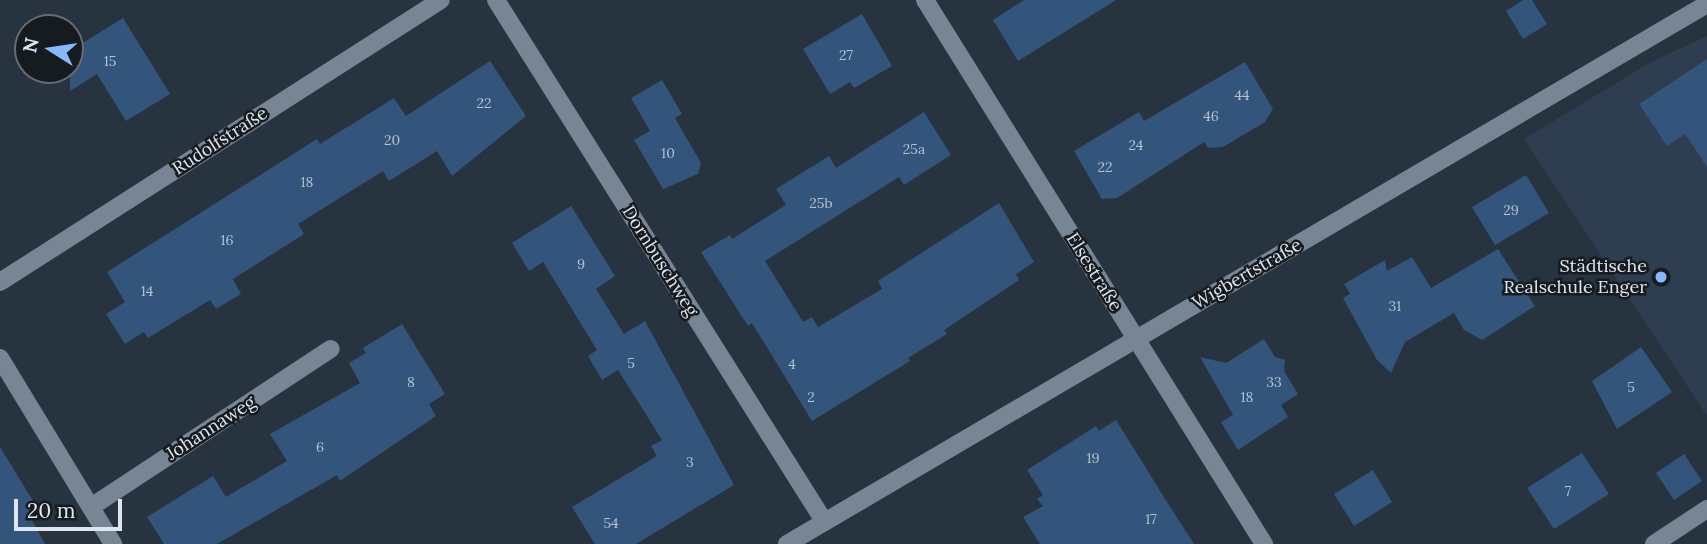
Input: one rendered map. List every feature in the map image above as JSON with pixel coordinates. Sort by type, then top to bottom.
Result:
[{"type":"street","name":"Rudolfstraße","points":[[0,282],[441,0]]},
{"type":"street","name":"Dornbuschweg","points":[[496,0],[824,521]]},
{"type":"street","name":"Elsestraße","points":[[925,0],[1264,544]]},
{"type":"street","name":"Wigbertstraße","points":[[787,544],[1707,4]]},
{"type":"street","name":"Johannaweg","points":[[91,507],[331,349]]},
{"type":"street","points":[[0,358],[113,544]]},
{"type":"street","points":[[1654,544],[1707,509]]},
{"type":"shaded area","name":"Städtische Realschule Enger","points":[[1707,36],[1707,416],[1524,139],[1651,62]]},
{"type":"building","points":[[1024,0],[1116,0],[1018,61],[993,20]]},
{"type":"building","points":[[1523,0],[1532,0],[1547,24],[1523,39],[1506,11]]},
{"type":"building","points":[[862,14],[892,66],[854,88],[850,82],[830,94],[803,49]]},
{"type":"building","points":[[123,18],[170,94],[126,121],[97,74],[84,82],[84,42]]},
{"type":"building","points":[[1707,59],[1707,167],[1685,134],[1667,146],[1639,104]]},
{"type":"building","points":[[490,61],[526,116],[452,176],[437,151],[389,181],[383,171],[298,224],[304,234],[233,279],[241,294],[216,309],[210,300],[148,338],[144,332],[125,344],[106,314],[125,302],[107,272],[317,139],[320,144],[394,98],[406,116]]},
{"type":"building","points":[[1245,62],[1273,109],[1265,122],[1223,147],[1208,148],[1204,142],[1117,198],[1102,199],[1074,151],[1139,112],[1144,121]]},
{"type":"building","points":[[662,80],[682,114],[675,118],[701,163],[698,174],[663,189],[634,140],[650,131],[631,98]]},
{"type":"building","points":[[70,84],[81,84],[70,91]]},
{"type":"building","points":[[924,112],[951,155],[904,185],[899,177],[765,261],[803,322],[812,317],[818,327],[882,289],[878,281],[999,203],[1034,262],[1016,274],[1019,280],[944,330],[947,334],[908,358],[910,361],[812,421],[752,323],[748,326],[701,252],[730,235],[732,239],[786,205],[776,189],[829,156],[836,168]]},
{"type":"building","points":[[1526,175],[1549,213],[1495,245],[1472,207]]},
{"type":"building","points":[[571,206],[615,276],[596,289],[624,334],[645,321],[734,485],[636,544],[595,544],[572,507],[657,456],[651,446],[662,440],[618,370],[602,380],[588,356],[597,350],[543,262],[529,271],[512,243]]},
{"type":"building","points":[[1498,249],[1535,306],[1482,340],[1464,330],[1454,313],[1405,342],[1391,373],[1377,360],[1343,298],[1350,294],[1344,284],[1385,260],[1387,271],[1412,257],[1431,288]]},
{"type":"building","points":[[402,324],[445,394],[429,404],[436,416],[340,481],[337,475],[217,544],[164,544],[147,517],[213,476],[226,497],[287,461],[270,434],[360,383],[349,363],[366,353],[363,348]]},
{"type":"building","points":[[1264,339],[1275,357],[1285,360],[1284,371],[1298,394],[1281,405],[1288,417],[1238,450],[1221,422],[1233,415],[1200,357],[1226,363]]},
{"type":"building","points":[[1641,347],[1672,392],[1617,429],[1592,381]]},
{"type":"building","points":[[1116,420],[1194,544],[1040,544],[1023,517],[1043,506],[1037,499],[1043,495],[1027,470],[1096,426],[1099,431]]},
{"type":"building","points":[[0,447],[38,509],[29,515],[45,544],[0,544]]},
{"type":"building","points":[[1582,453],[1609,494],[1554,529],[1527,488]]},
{"type":"building","points":[[1684,454],[1702,481],[1674,500],[1656,473]]},
{"type":"building","points":[[1373,470],[1392,502],[1354,526],[1334,494]]},
{"type":"place","name":"Städtische Realschule Enger","points":[[1661,277]]}]
